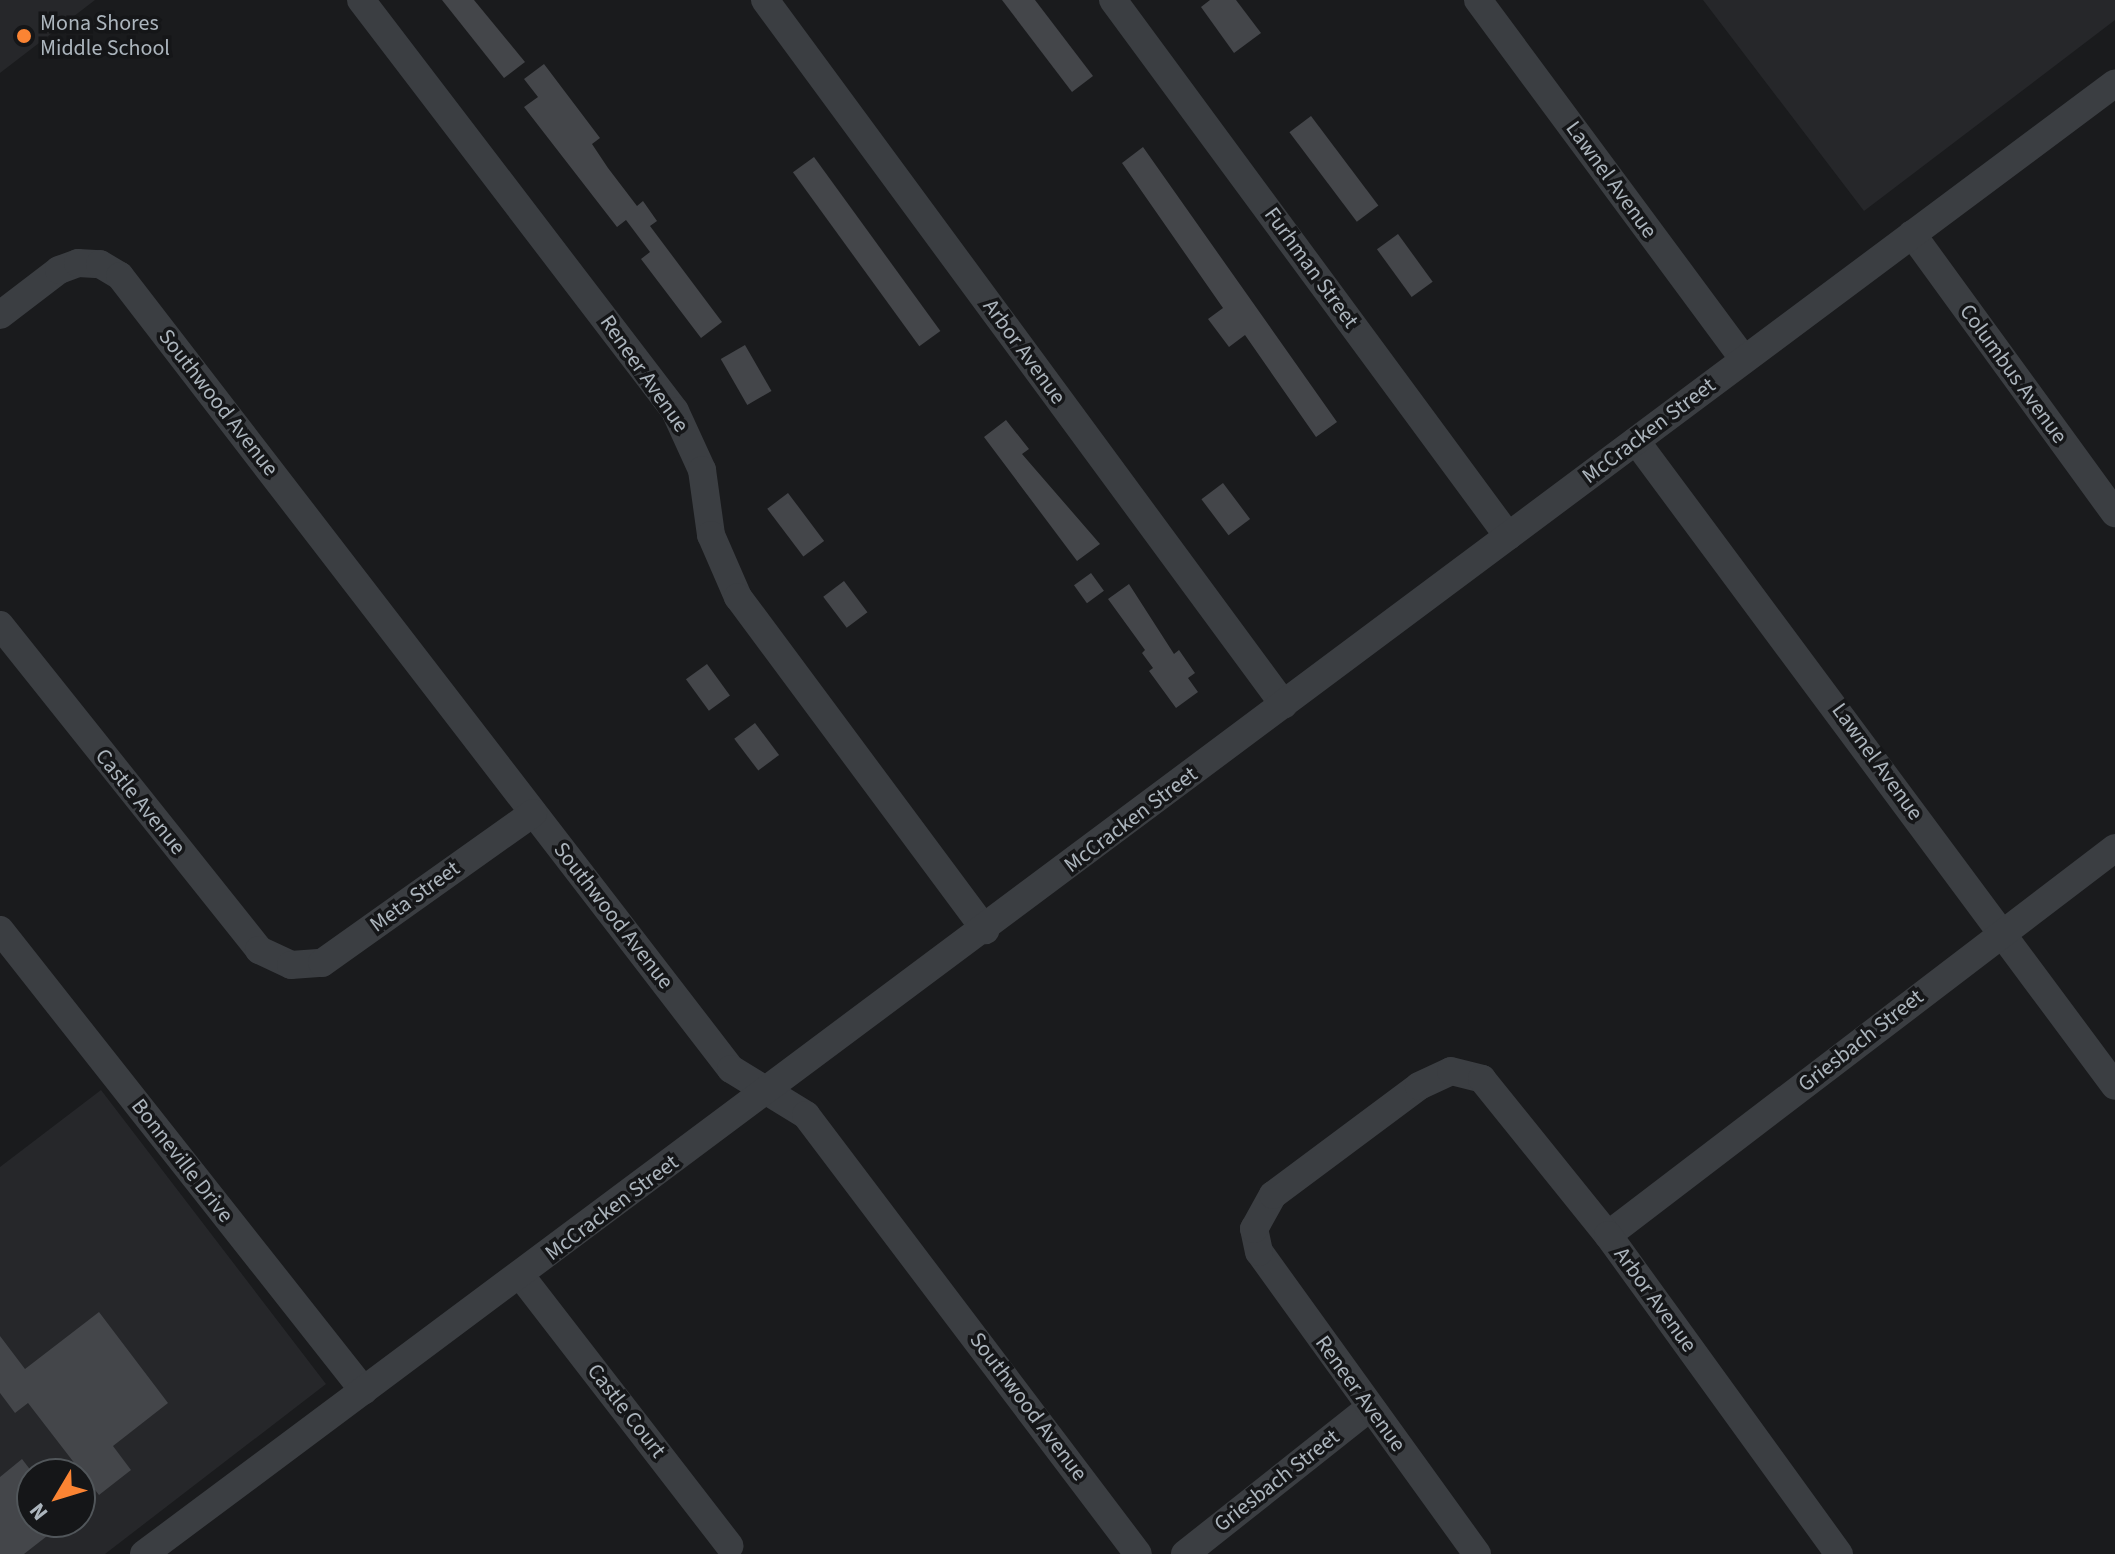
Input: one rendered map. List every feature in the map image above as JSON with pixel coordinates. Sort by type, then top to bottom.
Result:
[{"type":"street","name":"Reneer Avenue","points":[[361,0],[675,411],[702,470],[711,535],[738,597],[985,930]]},
{"type":"street","name":"Arbor Avenue","points":[[765,0],[1284,705]]},
{"type":"street","name":"Furhman Street","points":[[1113,0],[1508,536]]},
{"type":"street","name":"Lawnel Avenue","points":[[1478,0],[1744,359]]},
{"type":"street","name":"McCracken Street","points":[[144,1554],[767,1093],[2115,83]]},
{"type":"street","name":"Columbus Avenue","points":[[1912,234],[2115,513]]},
{"type":"street","name":"Southwood Avenue","points":[[0,315],[59,270],[78,263],[100,264],[120,276],[731,1069],[806,1115],[1138,1554]]},
{"type":"street","name":"Lawnel Avenue","points":[[1636,441],[2115,1086]]},
{"type":"street","name":"Castle Avenue","points":[[0,625],[259,950],[291,965]]},
{"type":"street","name":"Meta Street","points":[[291,965],[322,963],[533,813]]},
{"type":"street","name":"Griesbach Street","points":[[1608,1235],[2115,848]]},
{"type":"street","name":"Bonneville Drive","points":[[0,930],[364,1391]]},
{"type":"street","name":"Reneer Avenue","points":[[1451,1071],[1419,1086],[1273,1195],[1254,1229],[1259,1252],[1477,1554]]},
{"type":"street","name":"Arbor Avenue","points":[[1451,1071],[1482,1079],[1608,1235],[1839,1554]]},
{"type":"street","name":"Castle Court","points":[[521,1276],[730,1546]]},
{"type":"street","name":"Griesbach Street","points":[[1185,1554],[1369,1408]]},
{"type":"shaded area","name":"Mona Shores Middle School","points":[[0,0],[95,0],[0,73]]},
{"type":"shaded area","points":[[1703,0],[2115,0],[2115,20],[1864,211]]},
{"type":"shaded area","points":[[101,1090],[326,1384],[105,1554],[0,1554],[0,1167]]},
{"type":"building","points":[[442,0],[474,0],[525,62],[504,78]]},
{"type":"building","points":[[1002,0],[1035,0],[1093,76],[1072,92]]},
{"type":"building","points":[[1210,0],[1236,0],[1261,33],[1234,53],[1201,7]]},
{"type":"building","points":[[544,64],[600,138],[592,144],[608,168],[637,206],[643,201],[657,221],[650,226],[722,322],[701,338],[641,259],[650,252],[626,220],[617,227],[524,107],[538,97],[524,79]]},
{"type":"building","points":[[1311,116],[1378,205],[1357,222],[1289,132]]},
{"type":"building","points":[[1143,147],[1337,422],[1316,437],[1245,335],[1229,347],[1208,319],[1223,308],[1122,163]]},
{"type":"building","points":[[814,157],[940,331],[919,346],[793,172]]},
{"type":"building","points":[[1398,234],[1433,282],[1412,297],[1377,249]]},
{"type":"building","points":[[745,345],[772,391],[747,405],[721,359]]},
{"type":"building","points":[[1006,420],[1029,449],[1022,454],[1100,544],[1077,561],[984,437]]},
{"type":"building","points":[[1223,483],[1250,519],[1229,535],[1201,499]]},
{"type":"building","points":[[788,493],[824,541],[803,557],[767,509]]},
{"type":"building","points":[[1091,573],[1104,591],[1087,603],[1074,585]]},
{"type":"building","points":[[844,581],[867,612],[847,628],[823,597]]},
{"type":"building","points":[[1129,584],[1174,654],[1179,650],[1195,673],[1188,678],[1198,692],[1176,708],[1149,671],[1153,668],[1142,653],[1145,650],[1108,599]]},
{"type":"building","points":[[707,664],[730,696],[709,711],[686,679]]},
{"type":"building","points":[[755,723],[779,755],[758,771],[734,739]]},
{"type":"building","points":[[99,1312],[168,1403],[113,1446],[131,1470],[99,1495],[96,1491],[96,1458],[70,1458],[28,1403],[15,1413],[0,1393],[0,1336],[25,1369]]},
{"type":"building","points":[[16,1464],[16,1538],[44,1538],[24,1554],[0,1554],[0,1477]]},
{"type":"place","name":"Mona Shores Middle School","points":[[24,36]]}]
